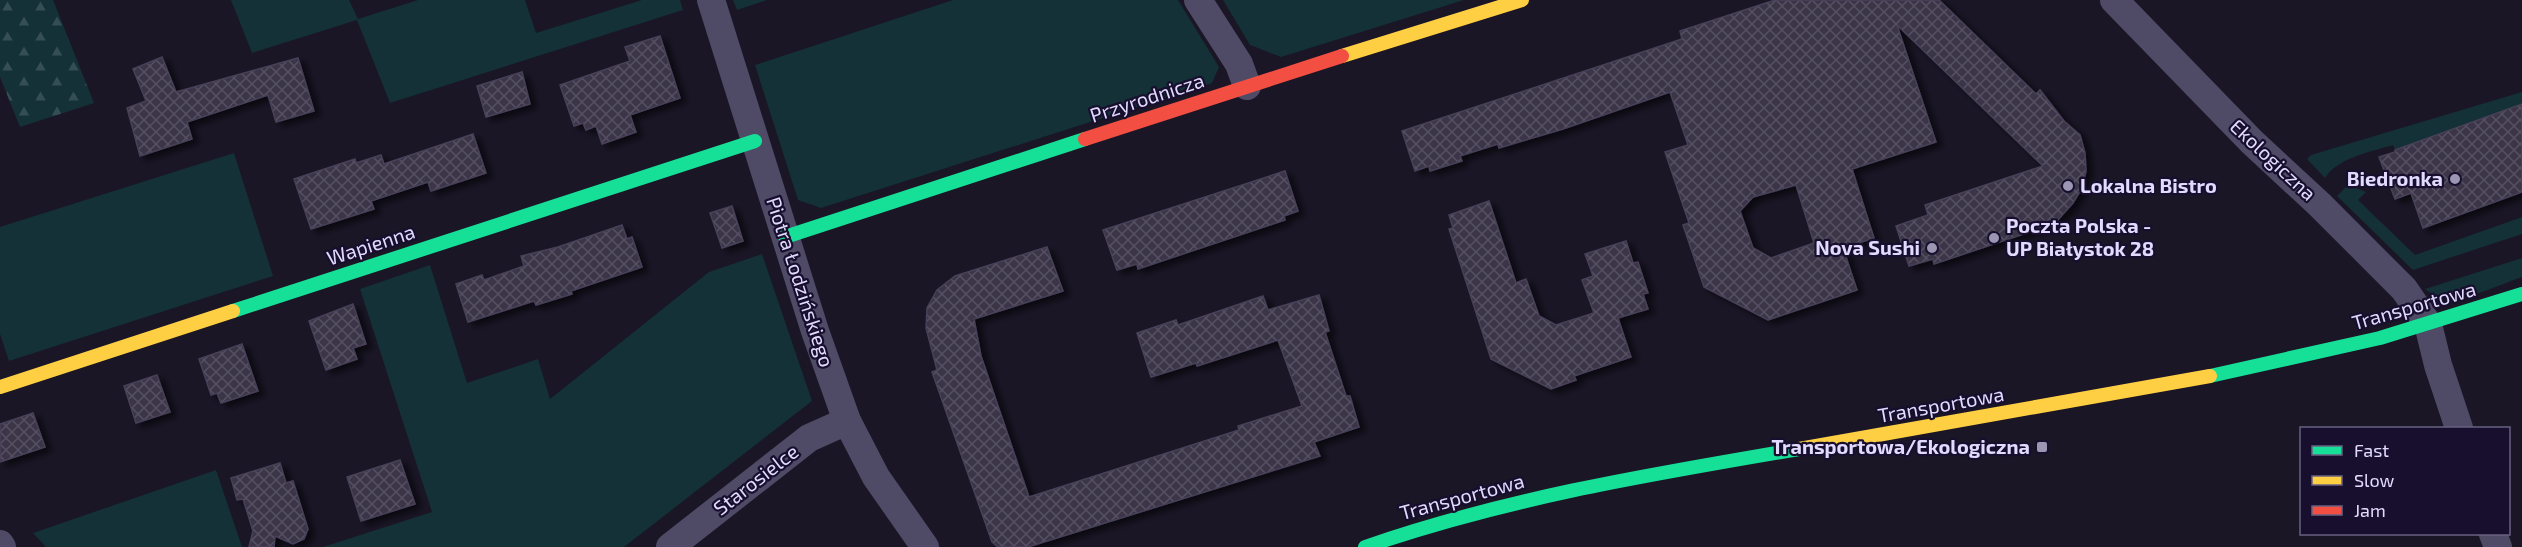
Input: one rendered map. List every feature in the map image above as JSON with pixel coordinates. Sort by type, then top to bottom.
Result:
[{"type":"street","name":"Piotra Łodzińskiego","points":[[711,0],[815,332],[847,421],[876,477],[925,547]]},
{"type":"street","points":[[1198,0],[1239,64],[1248,86]]},
{"type":"street","name":"Przyrodnicza","points":[[786,237],[1248,86],[1522,0]]},
{"type":"street","name":"Ekologiczna","points":[[2114,0],[2252,142],[2396,279],[2428,324]]},
{"type":"street","name":"Wapienna","points":[[0,387],[754,141]]},
{"type":"street","name":"Transportowa","points":[[1365,547],[1462,515],[1570,488],[2145,390],[2278,362],[2428,324],[2522,294]]},
{"type":"street","points":[[2428,324],[2438,365],[2458,427]]},
{"type":"street","name":"Starosielce","points":[[670,547],[808,438],[847,421]]},
{"type":"green space","points":[[0,0],[53,0],[94,103],[20,127],[0,77]]},
{"type":"green space","points":[[231,0],[349,0],[358,19],[418,0],[525,0],[536,33],[642,0],[680,0],[683,10],[390,103],[357,20],[252,53]]},
{"type":"green space","points":[[733,0],[767,0],[737,10]]},
{"type":"green space","points":[[953,0],[1178,0],[1219,67],[1212,83],[821,208],[798,200],[755,65]]},
{"type":"green space","points":[[1223,0],[1464,0],[1281,57],[1250,45]]},
{"type":"green space","points":[[2522,92],[2522,104],[2395,150],[2393,145],[2356,156],[2338,165],[2325,178],[2307,159],[2311,155]]},
{"type":"green space","points":[[234,153],[273,276],[9,361],[0,334],[0,227]]},
{"type":"green space","points":[[2348,185],[2366,192],[2358,200],[2415,255],[2522,217],[2522,234],[2413,270],[2337,196]]},
{"type":"green space","points":[[762,254],[812,401],[624,547],[323,547],[432,512],[360,289],[430,265],[467,383],[538,359],[550,399],[709,272]]},
{"type":"green space","points":[[2522,258],[2522,277],[2486,291],[2473,295],[2448,297],[2436,295],[2425,289]]},
{"type":"green space","points":[[216,470],[242,547],[46,547],[33,533]]},
{"type":"building","points":[[1775,0],[1939,0],[2036,94],[2040,90],[2064,121],[2080,135],[2085,153],[2086,171],[2082,188],[2073,203],[2054,224],[1934,264],[1933,259],[1909,266],[1896,226],[1928,215],[1925,205],[2043,166],[1897,25],[1936,142],[1852,169],[1874,238],[1843,248],[1857,290],[1768,320],[1704,287],[1683,225],[1689,223],[1665,152],[1688,145],[1670,92],[1563,129],[1499,148],[1498,144],[1460,156],[1462,161],[1430,171],[1429,166],[1415,171],[1402,131],[1682,39],[1680,31]],"holes":[[[1796,185],[1814,243],[1771,258],[1753,248],[1740,211],[1753,197]]]},
{"type":"building","points":[[660,36],[680,98],[630,115],[636,132],[602,144],[596,126],[586,130],[583,123],[574,126],[560,85],[630,61],[625,47]]},
{"type":"building","points":[[162,57],[176,92],[298,58],[314,111],[276,122],[268,95],[187,122],[192,139],[140,156],[127,108],[146,101],[133,69]]},
{"type":"building","points":[[522,72],[530,104],[486,117],[477,86]]},
{"type":"building","name":"Biedronka","points":[[2522,104],[2522,192],[2423,228],[2411,193],[2395,199],[2379,157]]},
{"type":"building","points":[[473,134],[486,173],[431,191],[428,182],[371,201],[374,209],[311,229],[294,179],[355,159],[356,163],[381,155],[384,164]]},
{"type":"building","points":[[1285,171],[1298,211],[1284,216],[1285,220],[1138,269],[1137,264],[1117,270],[1103,230]]},
{"type":"building","points":[[1489,201],[1516,283],[1526,279],[1539,316],[1556,325],[1594,313],[1582,280],[1593,276],[1585,254],[1626,241],[1633,263],[1638,262],[1648,293],[1643,294],[1648,309],[1618,318],[1631,357],[1574,376],[1576,380],[1551,389],[1491,359],[1449,229],[1453,228],[1449,215]]},
{"type":"building","points":[[732,206],[743,241],[722,248],[710,213]]},
{"type":"building","points":[[622,225],[627,239],[632,237],[642,267],[571,291],[572,294],[536,305],[534,301],[468,322],[456,284],[482,275],[484,280],[524,266],[521,256],[558,247]]},
{"type":"building","points":[[1047,247],[1063,291],[974,319],[981,356],[1029,497],[1239,430],[1238,426],[1302,406],[1278,340],[1197,366],[1196,363],[1151,377],[1137,333],[1176,320],[1178,325],[1263,296],[1268,310],[1319,295],[1329,331],[1325,332],[1346,396],[1350,396],[1359,427],[1314,442],[1320,456],[1028,547],[998,547],[992,542],[932,372],[937,370],[926,328],[927,308],[937,290],[955,276]]},
{"type":"building","points":[[353,304],[366,344],[353,348],[357,359],[326,370],[309,321]]},
{"type":"building","points":[[242,344],[258,391],[221,403],[217,393],[211,395],[199,359]]},
{"type":"building","points":[[157,375],[170,412],[136,423],[124,386]]},
{"type":"building","points":[[33,413],[45,447],[0,462],[0,424]]},
{"type":"building","points":[[400,460],[415,504],[361,521],[347,477]]},
{"type":"building","points":[[280,463],[286,483],[293,481],[308,529],[304,539],[293,544],[275,536],[274,547],[249,547],[253,531],[243,499],[237,500],[231,478]]},
{"type":"traffic: fast","points":[[785,237],[1085,139]]},
{"type":"traffic: fast","points":[[233,311],[755,141]]},
{"type":"traffic: fast","points":[[2210,376],[2380,338],[2522,294]]},
{"type":"traffic: fast","points":[[1365,547],[1526,501],[1634,478],[1799,449]]},
{"type":"traffic: slow","points":[[1342,56],[1522,0]]},
{"type":"traffic: slow","points":[[0,387],[233,311]]},
{"type":"traffic: slow","points":[[1799,449],[2210,376]]},
{"type":"traffic: jam","points":[[1085,139],[1342,56]]},
{"type":"place","name":"Biedronka","points":[[2455,179]]},
{"type":"place","name":"Lokalna Bistro","points":[[2068,186]]},
{"type":"place","name":"Poczta Polska - UP Białystok 28","points":[[1994,238]]},
{"type":"place","name":"Nova Sushi","points":[[1932,248]]},
{"type":"place","name":"Transportowa/Ekologiczna","points":[[2042,447]]}]
